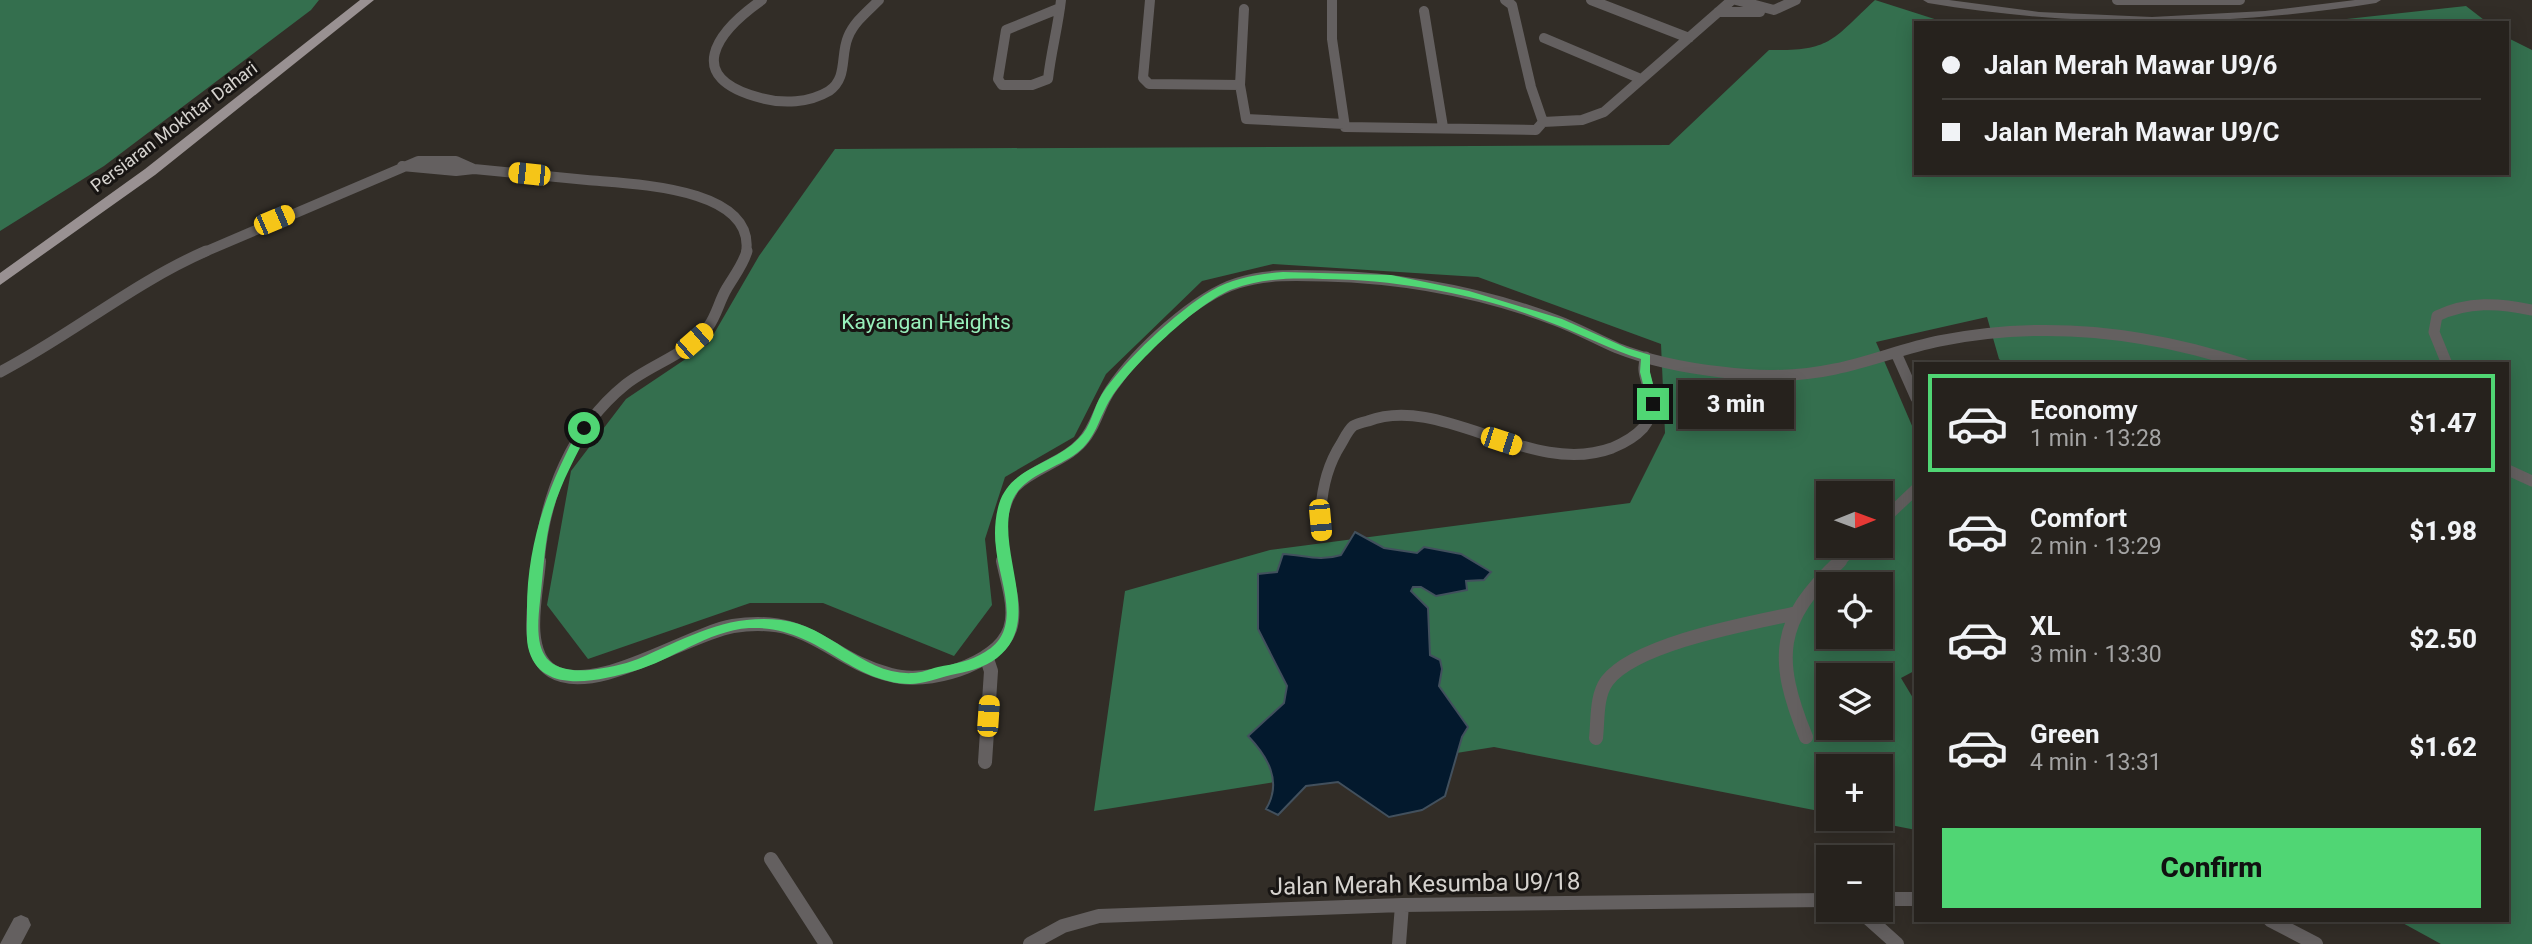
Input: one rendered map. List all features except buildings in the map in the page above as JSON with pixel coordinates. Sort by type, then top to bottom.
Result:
[{"type":"main road","name":"Persiaran Mokhtar Dahari","points":[[0,266],[205,121],[354,0]]},
{"type":"main road","name":"Persiaran Mokhtar Dahari","points":[[0,280],[150,172],[368,0]]},
{"type":"street","points":[[762,0],[730,22],[716,47],[714,69],[721,81],[742,94],[793,102],[826,92],[839,83],[843,74],[843,54],[849,37],[860,18],[878,0]]},
{"type":"street","points":[[1150,0],[1143,78],[1149,84],[1240,85]]},
{"type":"street","points":[[1332,0],[1332,38],[1344,126]]},
{"type":"street","points":[[1244,9],[1240,85],[1244,117],[1250,121],[1526,131],[1541,127],[1543,122],[1531,87],[1512,5],[1505,0]]},
{"type":"street","points":[[1591,0],[1689,38]]},
{"type":"street","points":[[1543,122],[1592,119],[1734,0],[1767,10]]},
{"type":"street","points":[[1718,12],[1785,10],[1796,0]]},
{"type":"street","points":[[1928,0],[2029,13],[2130,19],[2262,14],[2376,0]]},
{"type":"street","points":[[1969,0],[2125,11],[2295,5],[2326,0]]},
{"type":"street","points":[[2117,0],[2239,0]]},
{"type":"street","points":[[1061,4],[1059,31],[1053,38],[1048,79],[1032,85],[1002,85],[998,79],[1006,30],[1061,4]]},
{"type":"street","points":[[1424,11],[1443,127]]},
{"type":"street","points":[[1544,38],[1641,79]]},
{"type":"street","points":[[0,372],[176,264],[402,166],[456,171],[474,169],[668,189],[698,197],[734,218],[744,230],[747,243],[745,258],[707,330],[634,378],[614,395],[590,421],[568,455],[543,526],[533,606],[534,647],[541,662],[552,673],[570,677],[602,674],[636,665],[715,630],[748,623],[785,625],[811,635],[859,664],[892,676],[913,678],[930,677],[986,659],[1006,638],[1013,621],[1013,603],[1002,548],[1001,524],[1004,505],[1011,491],[1020,481],[1073,451],[1087,438],[1106,397],[1130,367],[1194,308],[1216,293],[1258,278],[1283,275],[1391,278],[1469,294],[1546,317],[1646,357],[1721,372],[1807,374],[1970,335],[2036,328],[2076,328],[2165,341],[2237,362]]},
{"type":"street","points":[[2446,362],[2434,332],[2437,316],[2449,309],[2475,304],[2532,310]]},
{"type":"street","points":[[1896,353],[1914,394]]},
{"type":"street","points":[[1321,536],[1320,494],[1336,446],[1347,432],[1359,423],[1380,415],[1398,413],[1438,421],[1546,454],[1566,456],[1604,453],[1634,437],[1652,412],[1653,404],[1644,362],[1646,357]]},
{"type":"street","points":[[2509,470],[2532,481]]},
{"type":"street","points":[[1894,510],[1914,491]]},
{"type":"street","points":[[1806,737],[1790,699],[1786,633],[1823,577],[1843,558]]},
{"type":"street","points":[[1596,738],[1600,695],[1609,678],[1620,668],[1643,656],[1704,635],[1797,613]]},
{"type":"street","points":[[985,762],[991,671],[986,659]]},
{"type":"street","points":[[771,859],[826,944]]},
{"type":"street","points":[[1893,900],[1914,899]]},
{"type":"street","name":"Jalan Merah Kesumba U9/18","points":[[1030,944],[1062,924],[1077,918],[1099,916],[1402,905],[1816,900]]},
{"type":"street","points":[[1399,944],[1402,905]]},
{"type":"street","points":[[1872,922],[1897,944]]},
{"type":"street","points":[[2274,922],[2316,944]]},
{"type":"street","points":[[9,944],[21,925]]},
{"type":"green space","points":[[0,0],[319,0],[311,10],[104,166],[0,231]]},
{"type":"green space","name":"Kayangan Heights","points":[[1875,0],[1941,21],[1914,21],[1914,175],[2509,175],[2509,38],[2532,50],[2532,944],[2441,944],[2401,922],[2509,922],[2509,362],[2003,362],[1999,359],[1987,317],[1876,342],[1914,430],[1914,671],[1901,678],[1914,700],[1914,830],[1893,825],[1893,754],[1816,754],[1816,810],[1494,747],[1094,811],[1125,591],[1270,550],[1630,503],[1665,433],[1661,344],[1478,277],[1273,264],[1202,281],[1106,374],[1074,437],[1005,477],[985,539],[992,605],[954,656],[823,603],[750,603],[588,659],[547,605],[571,471],[626,399],[708,344],[759,256],[835,149],[1669,145],[1769,50],[1806,48],[1829,41]]},
{"type":"green space","points":[[2466,6],[2485,21],[2328,21]]},
{"type":"water","points":[[1355,532],[1384,548],[1417,553],[1424,547],[1461,554],[1491,572],[1484,580],[1466,581],[1467,590],[1436,596],[1421,587],[1413,587],[1411,591],[1428,608],[1430,655],[1440,660],[1442,669],[1439,686],[1468,727],[1462,737],[1445,796],[1422,810],[1389,817],[1338,782],[1306,786],[1278,815],[1266,809],[1271,799],[1273,779],[1267,761],[1248,736],[1284,703],[1287,686],[1258,629],[1258,574],[1277,572],[1283,554],[1319,558],[1341,555]]},
{"type":"route","points":[[584,428],[557,480],[543,526],[533,606],[534,647],[541,662],[552,673],[570,677],[602,674],[636,665],[715,630],[748,623],[785,625],[811,635],[859,664],[882,674],[913,678],[930,677],[971,665],[994,654],[1006,638],[1013,621],[1013,603],[1002,548],[1001,524],[1004,505],[1011,491],[1020,481],[1073,451],[1087,438],[1112,386],[1150,346],[1194,308],[1231,286],[1258,278],[1283,275],[1351,276],[1391,278],[1469,294],[1558,321],[1623,350],[1646,357],[1645,372],[1653,404]]}]
